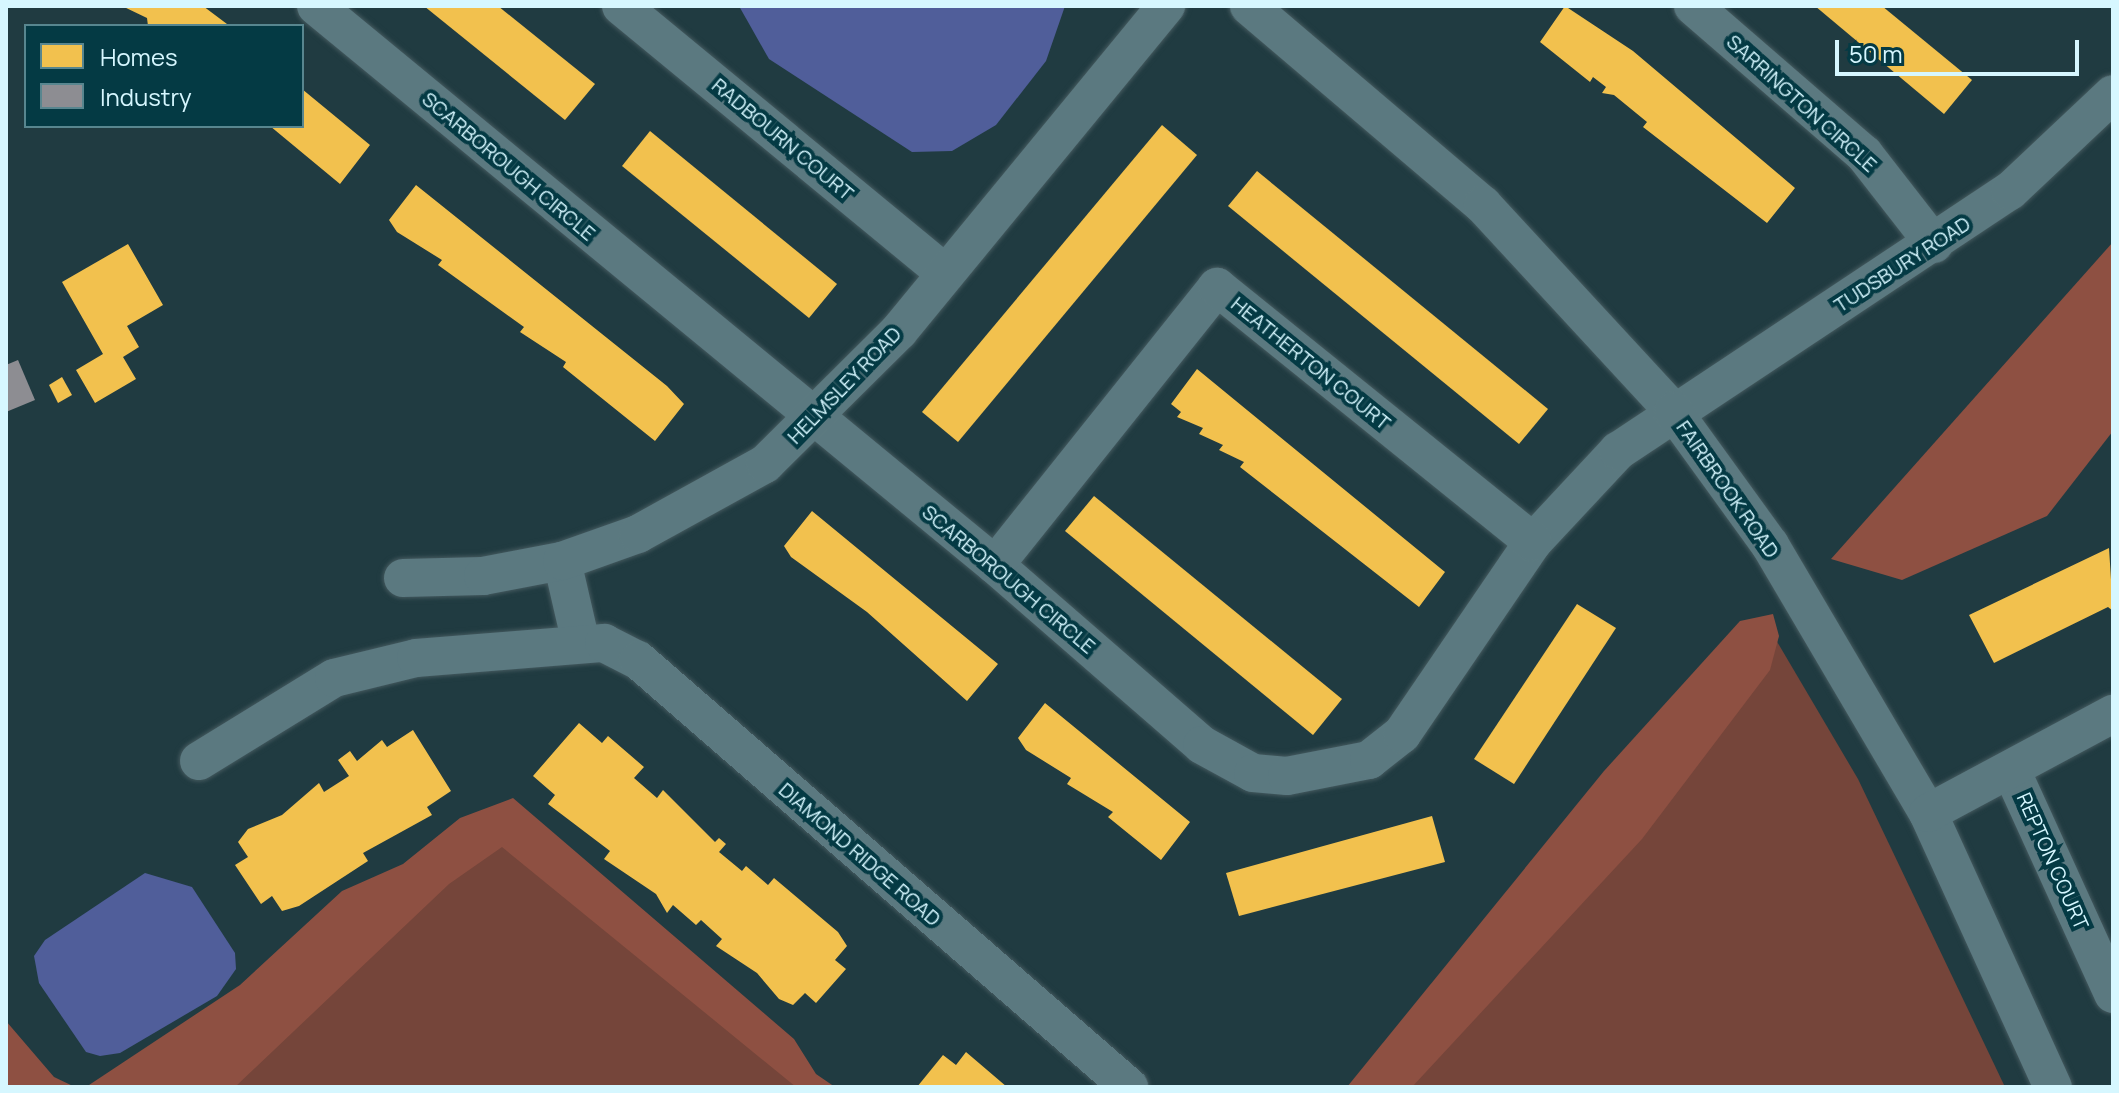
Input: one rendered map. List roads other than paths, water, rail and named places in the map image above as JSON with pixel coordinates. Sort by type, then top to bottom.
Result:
[{"type":"street","name":"SCARBOROUGH CIRCLE","points":[[316,6],[995,565],[1213,754],[1253,773],[1287,776],[1369,760],[1402,734],[1533,542],[1618,451],[1673,411]]},
{"type":"street","name":"RADBOURN COURT","points":[[621,6],[944,272]]},
{"type":"street","name":"HELMSLEY ROAD","points":[[403,578],[483,576],[562,561],[702,501],[765,464],[815,419],[944,272],[1166,6]]},
{"type":"street","name":"FAIRBROOK ROAD","points":[[1249,6],[1483,205],[1673,411],[1784,568],[1928,813],[2053,1087]]},
{"type":"street","name":"SARRINGTON CIRCLE","points":[[1693,6],[1864,154],[1934,244]]},
{"type":"street","name":"TUDSBURY ROAD","points":[[1673,411],[1934,244],[2010,191],[2113,94]]},
{"type":"street","name":"HEATHERTON COURT","points":[[995,565],[1217,287],[1533,542]]},
{"type":"street","points":[[562,561],[581,643]]},
{"type":"street","name":"DIAMOND RIDGE ROAD","points":[[199,761],[334,678],[416,658],[604,643],[638,660],[1129,1087]]},
{"type":"street","points":[[1928,813],[2012,772],[2113,714]]},
{"type":"street","name":"REPTON COURT","points":[[2012,772],[2113,994]]},
{"type":"water","points":[[739,6],[1065,6],[1046,61],[996,125],[952,151],[912,152],[769,59]]},
{"type":"water","points":[[145,873],[192,887],[235,953],[236,969],[217,996],[120,1053],[100,1056],[86,1052],[39,983],[34,956],[45,940]]}]
